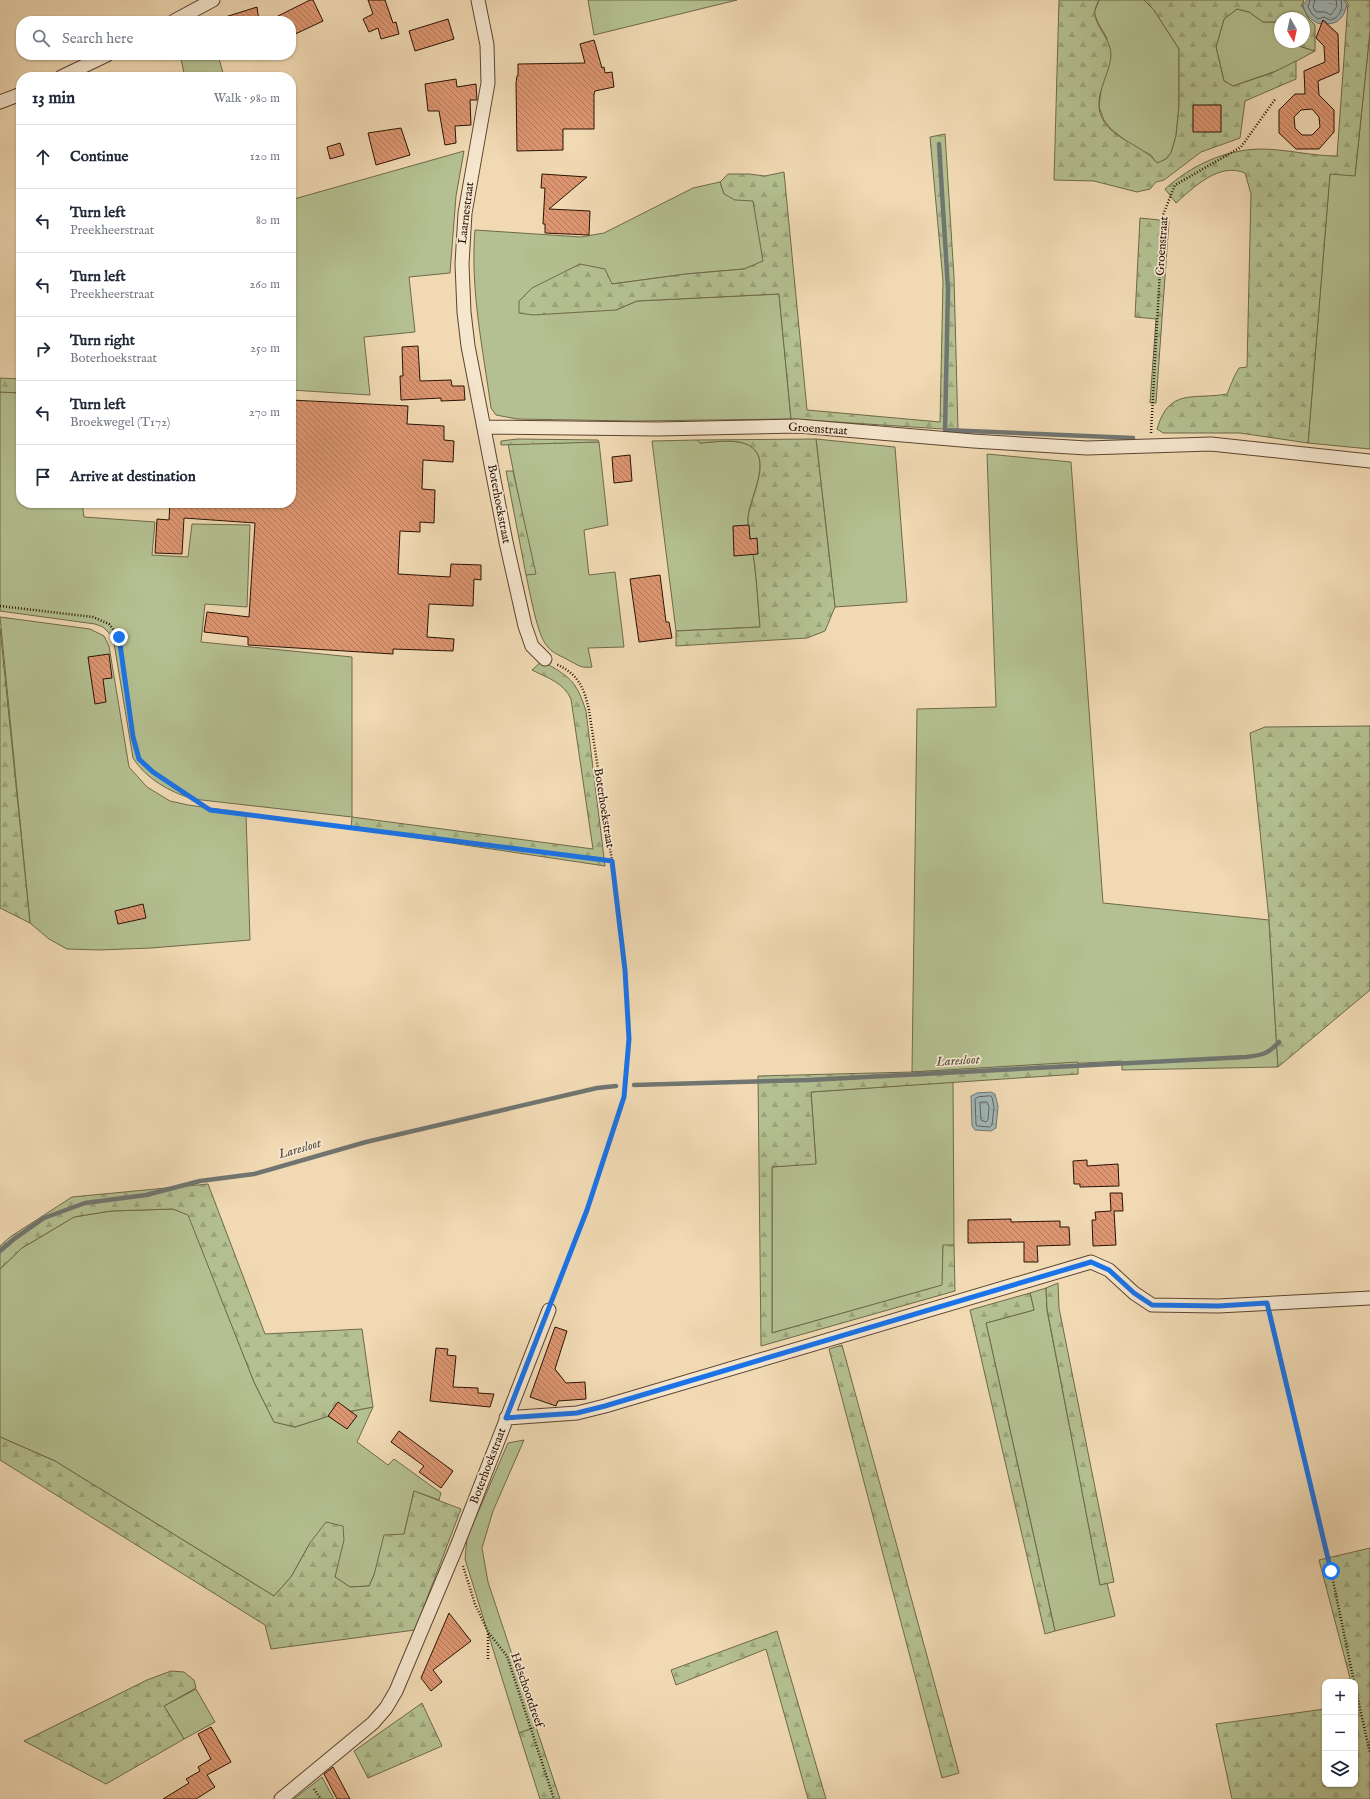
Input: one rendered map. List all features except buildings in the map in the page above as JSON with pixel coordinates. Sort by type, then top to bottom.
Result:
[{"type":"street","points":[[183,16],[213,0]]},
{"type":"street","name":"Laarnestraat","points":[[478,0],[487,45],[488,83],[465,213],[462,274],[468,346],[484,427]]},
{"type":"street","points":[[71,72],[97,60]]},
{"type":"street","points":[[0,102],[16,96]]},
{"type":"street","name":"Groenstraat","points":[[484,427],[658,429],[798,426],[1003,443],[1087,448],[1211,444],[1370,461]]},
{"type":"street","name":"Boterhoekstraat","points":[[484,427],[507,550],[525,626],[532,646],[545,659]]},
{"type":"street","points":[[506,1418],[577,1413],[605,1406],[1091,1262],[1109,1270],[1134,1293],[1152,1305],[1210,1306],[1370,1298]]},
{"type":"street","name":"Boterhoekstraat","points":[[281,1799],[373,1723],[386,1708],[396,1691],[457,1546],[549,1310]]},
{"type":"path","name":"Groenstraat","points":[[1150,446],[1163,215],[1175,185],[1241,147],[1276,98]]},
{"type":"path","points":[[0,606],[93,617],[110,624],[119,637],[133,737],[139,759],[153,772],[210,810],[612,861]]},
{"type":"path","name":"Boterhoekstraat","points":[[545,659],[569,670],[584,689],[589,710],[612,861],[625,970],[629,1039],[624,1097],[587,1210],[549,1310]]},
{"type":"path","points":[[1267,1303],[1331,1571],[1353,1679]]},
{"type":"path","name":"Helschootdreef","points":[[457,1546],[475,1604],[488,1632],[507,1656],[554,1799]]},
{"type":"path","points":[[488,1632],[488,1659]]},
{"type":"path","points":[[1358,1699],[1370,1753]]},
{"type":"green space","points":[[588,0],[737,0],[594,35]]},
{"type":"green space","points":[[1059,0],[1099,0],[1095,9],[1096,20],[1108,43],[1111,54],[1109,67],[1099,101],[1099,108],[1102,118],[1115,133],[1142,150],[1157,163],[1166,159],[1171,153],[1176,136],[1179,106],[1179,49],[1154,10],[1144,0],[1304,0],[1302,6],[1305,12],[1274,12],[1274,22],[1263,22],[1249,12],[1237,9],[1224,19],[1216,47],[1224,81],[1233,86],[1272,73],[1296,61],[1296,79],[1245,101],[1240,138],[1201,152],[1164,180],[1156,182],[1150,189],[1137,192],[1094,181],[1054,180]]},
{"type":"green space","points":[[1099,0],[1144,0],[1154,10],[1179,49],[1179,106],[1176,136],[1171,153],[1166,159],[1157,164],[1151,155],[1131,145],[1111,129],[1104,120],[1099,107],[1107,38],[1094,13]]},
{"type":"green space","points":[[1345,0],[1370,0],[1370,31],[1355,176],[1330,174],[1308,443],[1240,433],[1163,433],[1157,429],[1162,416],[1168,407],[1176,401],[1184,398],[1227,394],[1239,368],[1247,367],[1251,194],[1245,173],[1235,170],[1216,173],[1191,190],[1176,203],[1165,189],[1175,180],[1197,166],[1209,160],[1234,152],[1270,149],[1337,156],[1348,3]]},
{"type":"green space","points":[[1237,9],[1249,12],[1263,22],[1274,22],[1274,48],[1305,48],[1315,51],[1282,69],[1233,86],[1224,81],[1216,47],[1224,19]]},
{"type":"green space","points":[[1310,20],[1315,25],[1315,51],[1305,48],[1310,48]]},
{"type":"green space","points":[[1370,31],[1370,449],[1308,443],[1330,173],[1355,175]]},
{"type":"green space","points":[[181,60],[219,60],[223,72],[184,72]]},
{"type":"green space","points":[[945,134],[954,277],[958,430],[791,419],[779,294],[637,301],[616,310],[533,315],[519,313],[519,301],[532,288],[580,264],[605,269],[612,284],[686,274],[744,269],[763,261],[753,201],[735,200],[724,194],[720,182],[728,174],[765,176],[784,172],[807,410],[940,422],[943,281],[930,137]]},
{"type":"green space","points":[[464,151],[456,196],[450,273],[409,277],[415,332],[364,337],[370,395],[296,390],[296,198]]},
{"type":"green space","points":[[720,182],[724,194],[753,200],[764,261],[744,269],[686,274],[612,284],[580,264],[559,276],[616,310],[637,301],[779,294],[791,419],[634,421],[517,419],[496,415],[491,408],[478,319],[474,274],[475,230],[581,237],[604,233],[693,188]]},
{"type":"green space","points":[[1140,218],[1169,221],[1156,403],[1150,403],[1156,319],[1135,317]]},
{"type":"green space","points":[[0,378],[16,379],[16,393],[0,392]]},
{"type":"green space","points":[[0,392],[16,393],[16,508],[83,508],[84,517],[155,522],[152,555],[188,557],[192,524],[250,525],[247,607],[205,604],[201,642],[352,657],[352,817],[193,799],[176,793],[159,784],[138,766],[133,758],[113,637],[103,627],[95,624],[0,611]]},
{"type":"green space","points":[[517,439],[598,440],[599,442],[501,445],[501,441]]},
{"type":"green space","points":[[816,439],[895,447],[907,602],[835,607]]},
{"type":"green space","points":[[816,439],[835,607],[825,631],[807,638],[676,646],[676,631],[760,627],[755,568],[749,534],[748,518],[759,476],[760,460],[757,453],[746,444],[731,441],[700,443],[697,440]]},
{"type":"green space","points":[[697,440],[700,443],[731,441],[746,444],[757,453],[760,460],[759,476],[748,518],[749,534],[755,568],[760,627],[676,631],[652,441]]},
{"type":"green space","points":[[599,442],[608,525],[584,530],[589,575],[615,572],[624,647],[588,648],[592,667],[582,667],[552,651],[543,640],[540,633],[526,575],[535,573],[508,444]]},
{"type":"green space","points":[[987,454],[1071,462],[1103,903],[1269,920],[1278,1067],[1122,1070],[1122,1061],[912,1072],[917,709],[996,707]]},
{"type":"green space","points":[[506,471],[513,471],[536,574],[526,575]]},
{"type":"green space","points":[[0,617],[90,629],[104,636],[109,646],[129,767],[147,787],[170,801],[246,813],[250,940],[151,948],[99,950],[67,949],[49,939],[30,923]]},
{"type":"green space","points":[[0,628],[30,923],[0,908]]},
{"type":"green space","points":[[542,661],[571,680],[579,692],[586,711],[605,866],[351,828],[352,817],[593,849],[571,699],[568,693],[560,685],[550,678],[532,670]]},
{"type":"green space","points":[[1370,726],[1370,990],[1278,1067],[1269,920],[1250,733],[1265,727]]},
{"type":"green space","points":[[1078,1062],[1078,1074],[811,1092],[816,1164],[772,1167],[772,1333],[942,1285],[943,1245],[954,1245],[955,1291],[761,1346],[758,1076],[912,1072]]},
{"type":"green space","points":[[953,1082],[954,1245],[943,1246],[943,1285],[772,1333],[772,1167],[816,1163],[811,1092]]},
{"type":"green space","points":[[208,1184],[265,1334],[362,1329],[373,1407],[332,1415],[295,1427],[274,1422],[254,1382],[188,1215],[173,1209],[111,1211],[74,1217],[22,1248],[0,1269],[0,1246],[10,1237],[72,1197]]},
{"type":"green space","points":[[173,1209],[189,1215],[254,1382],[274,1422],[295,1427],[332,1415],[373,1407],[357,1442],[388,1465],[394,1459],[441,1493],[439,1500],[414,1491],[404,1534],[374,1575],[369,1586],[350,1587],[335,1577],[338,1561],[310,1543],[291,1577],[274,1596],[55,1461],[0,1437],[0,1269],[22,1248],[74,1217],[111,1211]]},
{"type":"green space","points":[[1058,1283],[1059,1308],[1114,1582],[1100,1585],[1047,1309],[1046,1288]]},
{"type":"green space","points":[[1046,1288],[1047,1310],[1100,1584],[1107,1583],[1115,1616],[1055,1631],[986,1323],[1034,1310],[1030,1293]]},
{"type":"green space","points":[[1030,1293],[1034,1310],[986,1323],[1055,1631],[1045,1634],[970,1310]]},
{"type":"green space","points":[[842,1345],[959,1773],[942,1778],[829,1349]]},
{"type":"green space","points":[[0,1437],[55,1461],[274,1596],[291,1577],[310,1543],[326,1522],[343,1526],[344,1540],[335,1577],[350,1587],[369,1586],[374,1575],[384,1535],[404,1534],[414,1491],[461,1509],[415,1630],[271,1649],[265,1625],[0,1460]]},
{"type":"green space","points":[[524,1440],[493,1511],[482,1548],[488,1582],[536,1727],[519,1733],[465,1559],[467,1538],[508,1443]]},
{"type":"green space","points":[[1370,1548],[1370,1799],[1232,1799],[1216,1724],[1322,1709],[1322,1787],[1358,1787],[1358,1679],[1350,1679],[1319,1560]]},
{"type":"green space","points":[[777,1631],[826,1799],[808,1799],[766,1649],[676,1685],[671,1670]]},
{"type":"green space","points":[[171,1671],[184,1672],[194,1680],[196,1688],[164,1706],[184,1739],[106,1784],[24,1741],[147,1680]]},
{"type":"green space","points":[[196,1689],[215,1722],[184,1739],[164,1706]]},
{"type":"green space","points":[[422,1703],[442,1746],[368,1778],[354,1751]]},
{"type":"green space","points":[[536,1727],[560,1799],[540,1799],[519,1733]]},
{"type":"green space","points":[[322,1777],[334,1799],[294,1799]]},
{"type":"water","points":[[1307,0],[1344,0],[1347,5],[1343,16],[1336,22],[1328,24],[1323,20],[1321,24],[1310,18],[1310,12],[1305,12],[1303,5]]},
{"type":"water","points":[[991,1092],[995,1094],[998,1106],[996,1128],[991,1131],[975,1130],[972,1126],[971,1096],[977,1093]]},
{"type":"waterway","points":[[939,144],[948,289],[945,430],[1133,438]]},
{"type":"waterway","name":"Laresloot","points":[[634,1085],[809,1080],[1246,1057],[1257,1056],[1265,1053],[1279,1042]]},
{"type":"waterway","name":"Laresloot","points":[[0,1251],[14,1239],[44,1218],[85,1203],[146,1195],[200,1181],[254,1174],[366,1142],[597,1088],[616,1086]]},
{"type":"route","points":[[119,637],[133,737],[139,759],[153,772],[210,810],[612,861],[625,970],[629,1039],[624,1097],[587,1210],[506,1418],[577,1413],[605,1406],[1091,1262],[1109,1270],[1134,1293],[1152,1305],[1218,1306],[1267,1303],[1331,1571]]}]
